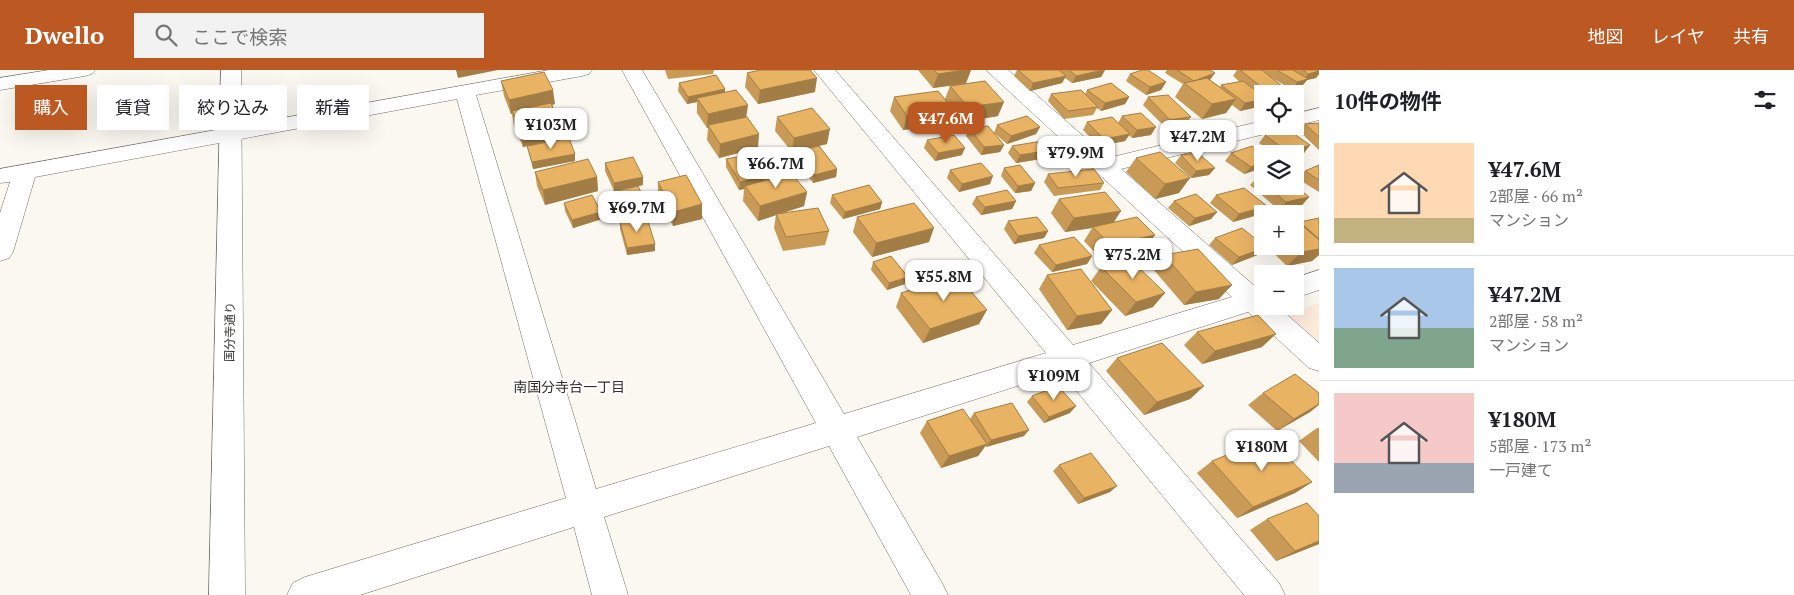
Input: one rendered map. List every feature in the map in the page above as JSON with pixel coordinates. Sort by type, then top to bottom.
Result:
[{"type":"street","points":[[0,84],[85,70]]},
{"type":"street","name":"国分寺通り","points":[[227,595],[231,70]]},
{"type":"street","points":[[0,176],[582,70]]},
{"type":"street","points":[[632,70],[930,595]]},
{"type":"street","points":[[824,70],[1267,595]]},
{"type":"street","points":[[996,70],[1103,166],[1254,297]]},
{"type":"street","points":[[465,92],[610,595]]},
{"type":"street","points":[[1304,118],[1319,114]]},
{"type":"street","points":[[1103,166],[1254,130]]},
{"type":"street","points":[[0,252],[25,171]]},
{"type":"street","points":[[1304,285],[1319,280]]},
{"type":"street","points":[[305,595],[1254,301]]},
{"type":"street","points":[[1273,315],[1319,360]]},
{"type":"shaded area","points":[[1319,303],[1319,343],[1287,315],[1304,315],[1304,309]]},
{"type":"building","points":[[760,70],[810,70],[817,78],[760,90],[747,73]]},
{"type":"building","points":[[934,70],[965,70],[938,74]]},
{"type":"building","points":[[1018,70],[1059,70],[1066,76],[1033,83]]},
{"type":"building","points":[[1069,70],[1103,70],[1076,76]]},
{"type":"building","points":[[1148,70],[1166,82],[1150,87],[1130,74]]},
{"type":"building","points":[[1177,70],[1210,70],[1215,73],[1194,81]]},
{"type":"building","points":[[1240,70],[1262,70],[1281,85],[1259,85]]},
{"type":"building","points":[[1277,70],[1293,70],[1308,79],[1297,82]]},
{"type":"building","points":[[1303,70],[1319,70],[1319,71],[1308,74]]},
{"type":"building","points":[[544,72],[553,90],[509,100],[501,81]]},
{"type":"building","points":[[716,75],[725,89],[688,97],[679,83]]},
{"type":"building","points":[[1207,78],[1236,99],[1212,104],[1184,83]]},
{"type":"building","points":[[985,81],[1004,102],[968,107],[950,86]]},
{"type":"building","points":[[1243,81],[1254,89],[1254,101],[1245,103],[1221,85]]},
{"type":"building","points":[[1111,83],[1129,97],[1105,103],[1087,90]]},
{"type":"building","points":[[736,90],[748,105],[708,114],[697,98]]},
{"type":"building","points":[[1081,90],[1098,107],[1068,111],[1051,94]]},
{"type":"building","points":[[938,91],[953,109],[907,116],[894,97]]},
{"type":"building","points":[[1168,95],[1191,117],[1170,120],[1148,97]]},
{"type":"building","points":[[551,103],[560,124],[521,133],[512,111]]},
{"type":"building","points":[[812,108],[830,129],[794,138],[777,117]]},
{"type":"building","points":[[1141,113],[1156,127],[1137,130],[1122,116]]},
{"type":"building","points":[[1027,116],[1040,127],[1011,136],[997,125]]},
{"type":"building","points":[[747,117],[759,134],[720,144],[708,125]]},
{"type":"building","points":[[1112,117],[1130,134],[1104,139],[1087,122]]},
{"type":"building","points":[[1319,123],[1319,137],[1305,124]]},
{"type":"building","points":[[988,126],[1004,145],[984,147],[969,128]]},
{"type":"building","points":[[954,135],[965,148],[938,153],[927,140]]},
{"type":"building","points":[[1265,135],[1296,135],[1310,145],[1304,147],[1304,145],[1279,145]]},
{"type":"building","points":[[569,138],[575,154],[532,162],[527,146]]},
{"type":"building","points":[[1048,140],[1057,149],[1020,155],[1012,146]]},
{"type":"building","points":[[819,146],[837,169],[814,175],[797,151]]},
{"type":"building","points":[[1252,146],[1254,147],[1254,166],[1251,167],[1231,153]]},
{"type":"building","points":[[1160,152],[1190,178],[1165,184],[1136,158]]},
{"type":"building","points":[[1198,153],[1215,168],[1196,171],[1181,155]]},
{"type":"building","points":[[753,154],[768,176],[740,182],[726,159]]},
{"type":"building","points":[[633,157],[643,177],[614,183],[605,163]]},
{"type":"building","points":[[588,159],[597,177],[543,190],[535,172]]},
{"type":"building","points":[[981,163],[993,176],[962,184],[950,170]]},
{"type":"building","points":[[1020,165],[1035,183],[1018,186],[1004,168]]},
{"type":"building","points":[[1319,165],[1319,180],[1305,171]]},
{"type":"building","points":[[1094,169],[1104,183],[1058,188],[1048,174]]},
{"type":"building","points":[[791,173],[807,192],[760,206],[745,186]]},
{"type":"building","points":[[686,175],[702,204],[673,212],[658,182]]},
{"type":"building","points":[[869,185],[882,202],[845,212],[832,195]]},
{"type":"building","points":[[638,186],[646,203],[615,210],[608,193]]},
{"type":"building","points":[[1244,188],[1266,205],[1254,205],[1254,210],[1239,214],[1216,195]]},
{"type":"building","points":[[1007,190],[1016,201],[985,207],[976,197]]},
{"type":"building","points":[[1105,192],[1121,211],[1074,218],[1059,199]]},
{"type":"building","points":[[1304,193],[1309,197],[1286,202],[1278,195],[1304,195]]},
{"type":"building","points":[[1196,194],[1217,212],[1195,218],[1174,201]]},
{"type":"building","points":[[592,195],[601,212],[572,220],[564,203]]},
{"type":"building","points":[[914,203],[934,228],[876,243],[857,217]]},
{"type":"building","points":[[818,208],[829,231],[786,237],[776,214]]},
{"type":"building","points":[[1037,217],[1048,231],[1018,236],[1008,221]]},
{"type":"building","points":[[1137,217],[1155,235],[1110,245],[1093,227]]},
{"type":"building","points":[[647,218],[655,244],[627,248],[620,222]]},
{"type":"building","points":[[1319,218],[1319,239],[1304,226],[1304,221]]},
{"type":"building","points":[[1304,227],[1319,240],[1319,249],[1304,252]]},
{"type":"building","points":[[1242,228],[1254,238],[1254,252],[1239,257],[1215,238]]},
{"type":"building","points":[[1074,237],[1092,256],[1056,265],[1039,245]]},
{"type":"building","points":[[1198,249],[1232,285],[1196,292],[1164,255]]},
{"type":"building","points":[[891,256],[908,277],[889,283],[873,262]]},
{"type":"building","points":[[1130,259],[1165,293],[1136,302],[1101,267]]},
{"type":"building","points":[[1081,269],[1112,310],[1077,316],[1047,275]]},
{"type":"building","points":[[957,275],[987,310],[930,329],[901,293]]},
{"type":"building","points":[[1258,315],[1276,334],[1215,351],[1197,332]]},
{"type":"building","points":[[1162,343],[1204,386],[1157,402],[1117,358]]},
{"type":"building","points":[[1295,374],[1319,393],[1319,404],[1294,419],[1263,393]]},
{"type":"building","points":[[1058,386],[1076,406],[1049,417],[1032,396]]},
{"type":"building","points":[[1012,403],[1029,430],[991,440],[974,413]]},
{"type":"building","points":[[963,409],[987,444],[949,456],[927,421]]},
{"type":"building","points":[[1269,438],[1312,482],[1253,507],[1212,461]]},
{"type":"building","points":[[1091,453],[1117,486],[1084,498],[1059,465]]},
{"type":"building","points":[[1307,503],[1319,516],[1319,541],[1295,551],[1267,519]]},
{"type":"district","name":"南国分寺台一丁目","points":[[569,387]]}]
